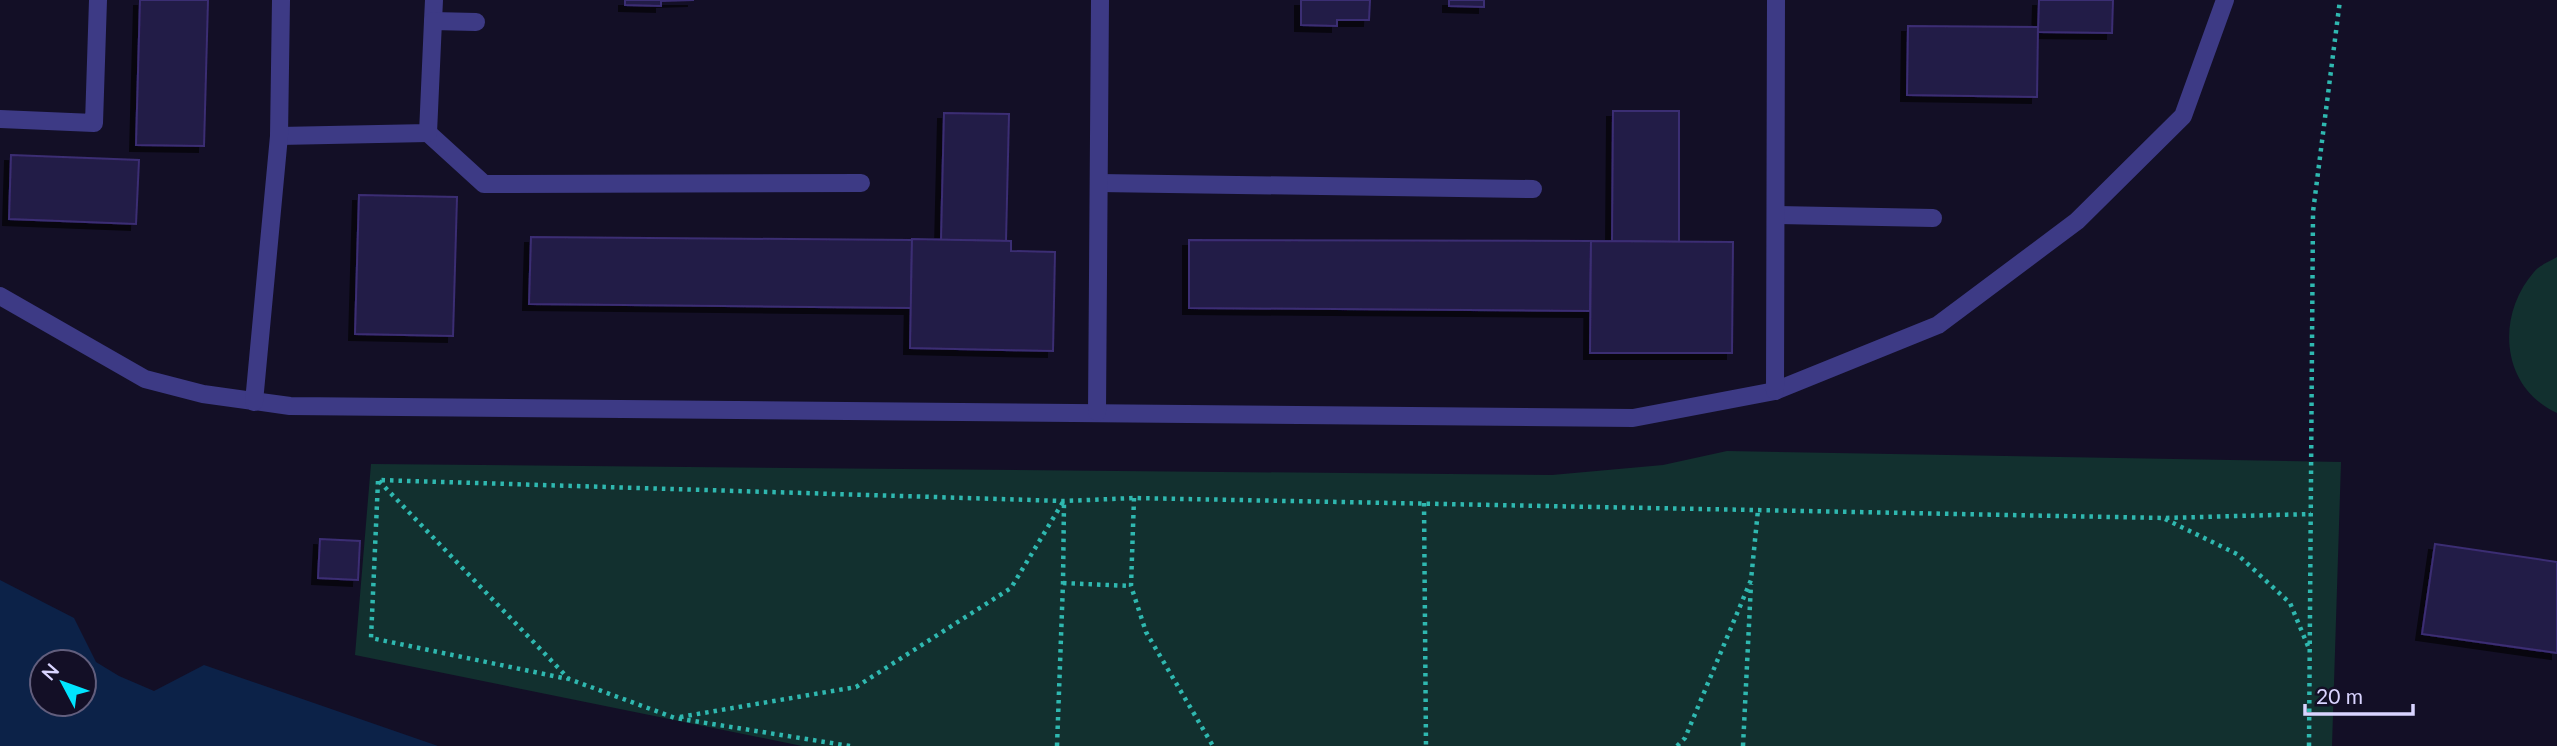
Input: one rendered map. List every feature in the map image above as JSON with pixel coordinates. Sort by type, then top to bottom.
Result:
[{"type":"street","points":[[0,119],[94,123],[98,0]]},
{"type":"street","points":[[254,402],[279,136],[281,0]]},
{"type":"street","points":[[428,133],[434,0]]},
{"type":"street","points":[[1097,412],[1100,0]]},
{"type":"street","points":[[1775,391],[1776,0]]},
{"type":"street","points":[[0,296],[145,379],[203,394],[303,406],[1633,418],[1775,391],[1938,326],[2077,221],[2183,116],[2225,0]]},
{"type":"street","points":[[433,21],[476,22]]},
{"type":"street","points":[[279,136],[428,133],[484,184],[861,183]]},
{"type":"street","points":[[1099,183],[1533,188]]},
{"type":"street","points":[[1776,215],[1933,218]]},
{"type":"path","points":[[2309,746],[2313,212],[2340,0]]},
{"type":"path","points":[[378,480],[1064,501],[1134,498],[2164,518],[2311,514]]},
{"type":"path","points":[[378,480],[371,638],[569,679],[675,718],[850,746]]},
{"type":"path","points":[[378,480],[569,679]]},
{"type":"path","points":[[1134,498],[1131,586],[1146,632],[1213,746]]},
{"type":"path","points":[[1057,746],[1064,501]]},
{"type":"path","points":[[675,718],[856,687],[1011,588],[1064,501]]},
{"type":"path","points":[[1424,503],[1426,746]]},
{"type":"path","points":[[1744,746],[1751,580],[1758,510]]},
{"type":"path","points":[[2164,518],[2237,554],[2290,603],[2311,655]]},
{"type":"path","points":[[1677,746],[1685,738],[1751,580]]},
{"type":"path","points":[[1063,583],[1131,586]]},
{"type":"green space","points":[[2557,257],[2557,413],[2538,401],[2524,386],[2510,349],[2510,329],[2522,289],[2536,270]]},
{"type":"green space","points":[[1727,451],[2341,462],[2332,746],[802,746],[355,655],[371,464],[1552,475],[1663,465]]},
{"type":"water","points":[[0,580],[74,618],[89,648],[28,648],[28,718],[98,718],[98,663],[119,676],[154,691],[204,665],[438,746],[0,746]]},
{"type":"building","points":[[140,0],[208,0],[204,146],[136,145]]},
{"type":"building","points":[[625,0],[694,0],[661,1],[661,6],[625,5]]},
{"type":"building","points":[[1301,0],[1370,0],[1369,20],[1337,20],[1337,26],[1301,25]]},
{"type":"building","points":[[1449,0],[1484,0],[1484,7],[1449,6]]},
{"type":"building","points":[[2039,0],[2113,0],[2112,33],[2038,32]]},
{"type":"building","points":[[1908,26],[2038,27],[2037,97],[1907,95]]},
{"type":"building","points":[[1613,111],[1679,111],[1679,242],[1612,241]]},
{"type":"building","points":[[944,113],[1009,114],[1006,241],[941,240]]},
{"type":"building","points":[[11,155],[139,160],[136,224],[9,219]]},
{"type":"building","points":[[359,195],[457,197],[453,336],[355,334]]},
{"type":"building","points":[[531,237],[912,240],[911,308],[529,304]]},
{"type":"building","points":[[912,239],[1011,241],[1011,251],[1055,252],[1053,351],[910,348]]},
{"type":"building","points":[[1189,240],[1591,241],[1590,311],[1189,308]]},
{"type":"building","points":[[1591,241],[1733,242],[1732,353],[1590,353]]},
{"type":"building","points":[[320,539],[360,541],[358,580],[318,578]]},
{"type":"building","points":[[2435,544],[2557,562],[2557,653],[2422,634]]}]
